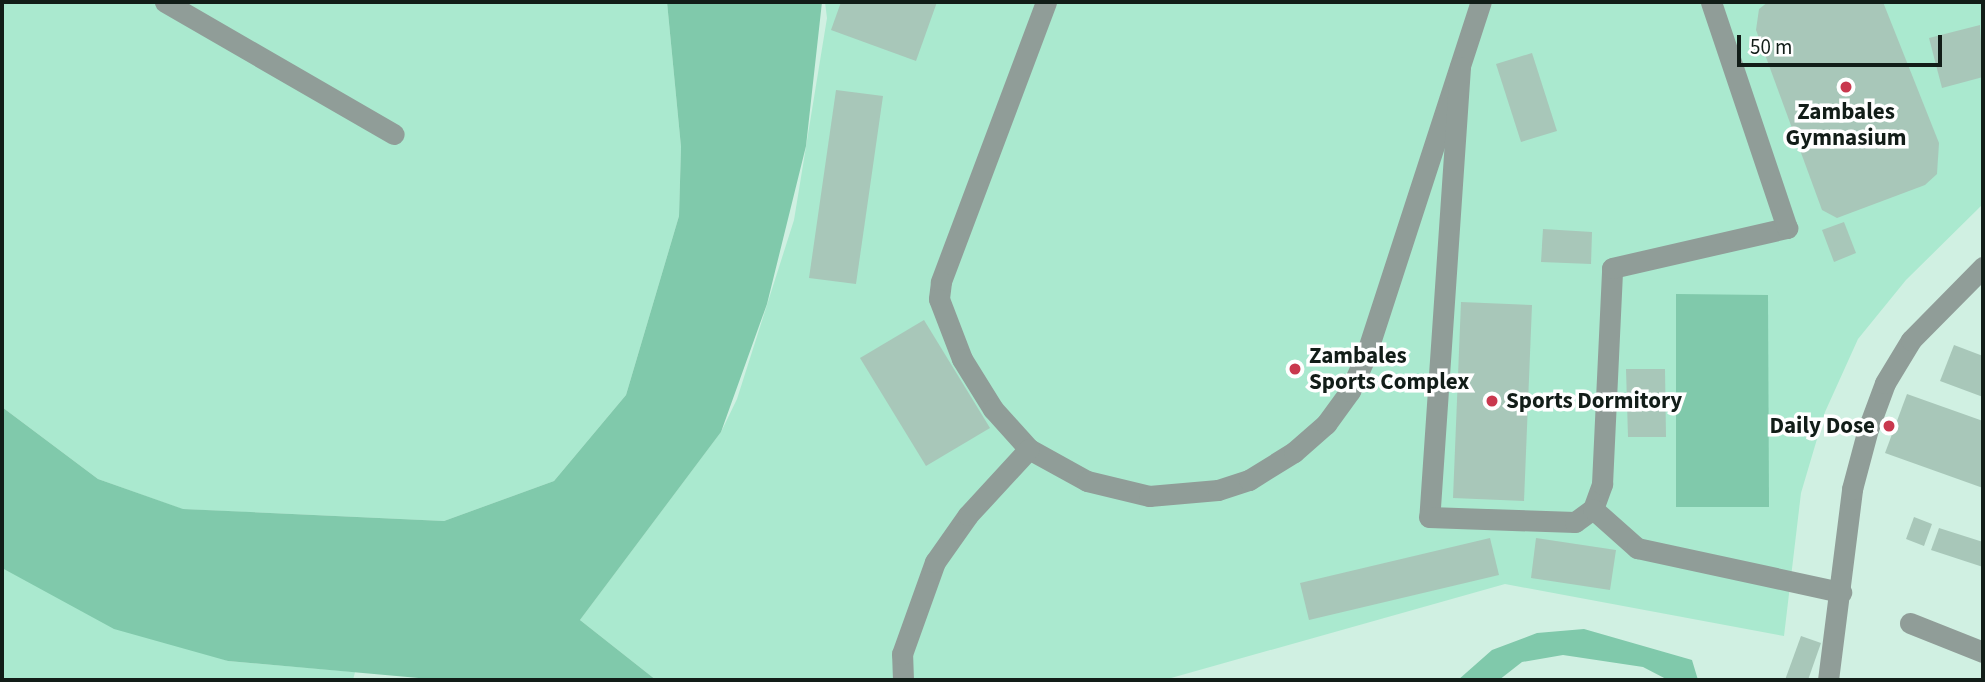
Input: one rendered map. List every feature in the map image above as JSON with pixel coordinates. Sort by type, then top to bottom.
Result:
[{"type":"street","points":[[165,2],[394,135]]},
{"type":"street","points":[[1046,2],[941,282],[939,299],[962,359],[993,409],[1029,449],[1056,468],[1114,490],[1182,496],[1249,480],[1294,452],[1326,424],[1350,391],[1366,355],[1481,2]]},
{"type":"street","points":[[1460,67],[1429,517],[1575,522],[1593,509],[1602,484],[1612,268],[1787,228],[1712,2]]},
{"type":"street","points":[[1828,680],[1852,489],[1885,383],[1911,340],[1983,267]]},
{"type":"street","points":[[903,680],[902,654],[935,562],[968,515],[1029,449]]},
{"type":"street","points":[[1593,509],[1637,548],[1841,592]]},
{"type":"street","points":[[1910,622],[1983,652]]},
{"type":"shaded area","points":[[2,2],[667,2],[681,147],[679,216],[626,395],[554,481],[444,521],[182,509],[98,479],[2,407]]},
{"type":"shaded area","points":[[667,2],[822,2],[806,146],[767,304],[721,432],[580,620],[656,680],[441,680],[228,661],[114,629],[2,568],[2,407],[98,479],[183,509],[444,521],[554,481],[626,395],[679,216],[681,147]]},
{"type":"shaded area","name":"Zambales Sports Complex","points":[[825,2],[1983,2],[1983,204],[1906,280],[1858,339],[1825,412],[1801,493],[1784,636],[1505,584],[1164,680],[656,680],[580,620],[721,432],[737,399],[794,220],[827,18]]},
{"type":"shaded area","points":[[1676,294],[1768,295],[1769,507],[1676,507]]},
{"type":"shaded area","points":[[2,568],[228,661],[355,672],[353,680],[2,680]]},
{"type":"shaded area","points":[[1584,629],[1692,660],[1698,680],[1668,680],[1643,667],[1563,655],[1522,662],[1499,680],[1458,680],[1492,650],[1537,633]]},
{"type":"building","points":[[841,2],[937,2],[916,61],[831,30]]},
{"type":"building","name":"Zambales Gymnasium","points":[[1768,2],[1883,2],[1939,143],[1937,174],[1925,185],[1837,218],[1822,210],[1756,30],[1759,9]]},
{"type":"building","points":[[1980,25],[1983,77],[1942,88],[1929,38]]},
{"type":"building","points":[[1532,53],[1557,131],[1521,142],[1496,64]]},
{"type":"building","points":[[836,90],[883,96],[856,284],[809,278]]},
{"type":"building","points":[[1844,222],[1856,253],[1834,262],[1822,230]]},
{"type":"building","points":[[1543,229],[1592,232],[1591,264],[1541,262]]},
{"type":"building","name":"Sports Dormitory","points":[[1461,302],[1532,305],[1524,501],[1453,498]]},
{"type":"building","points":[[924,320],[990,428],[926,466],[860,358]]},
{"type":"building","points":[[1954,345],[1983,356],[1983,397],[1940,381]]},
{"type":"building","points":[[1626,369],[1665,369],[1666,437],[1628,437]]},
{"type":"building","points":[[1907,394],[1983,421],[1983,488],[1885,453]]},
{"type":"building","points":[[1914,517],[1932,524],[1924,546],[1906,539]]},
{"type":"building","points":[[1939,528],[1983,542],[1983,567],[1931,550]]},
{"type":"building","points":[[1490,538],[1499,575],[1309,620],[1300,583]]},
{"type":"building","points":[[1536,538],[1616,550],[1610,590],[1531,578]]},
{"type":"building","points":[[1801,636],[1821,643],[1808,680],[1785,680]]},
{"type":"place","name":"Zambales Gymnasium","points":[[1846,87]]},
{"type":"place","name":"Zambales Sports Complex","points":[[1295,369]]},
{"type":"place","name":"Sports Dormitory","points":[[1492,401]]},
{"type":"place","name":"Daily Dose","points":[[1889,426]]}]
